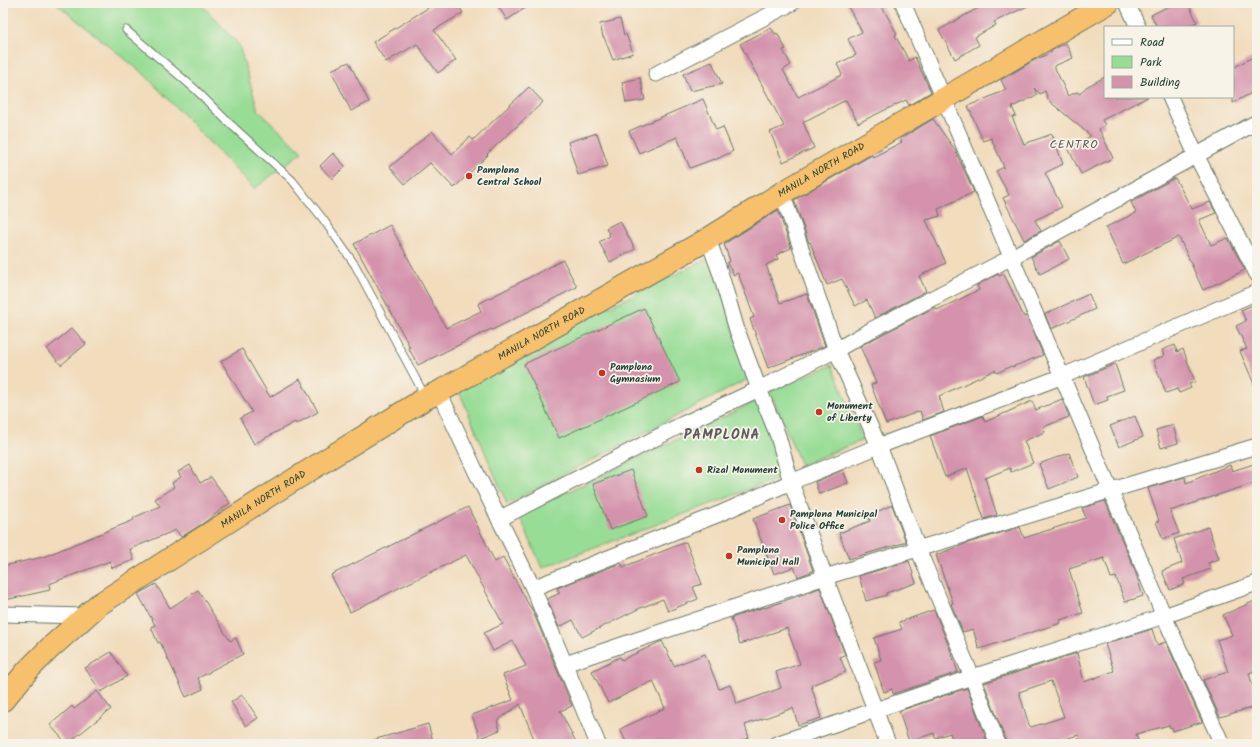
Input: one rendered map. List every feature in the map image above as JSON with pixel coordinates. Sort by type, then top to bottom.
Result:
[{"type":"highway","name":"MANILA NORTH ROAD","points":[[3,700],[28,670],[85,616],[115,594],[276,491],[433,395],[708,240],[782,193],[1108,3]]},
{"type":"street","points":[[656,74],[792,3]]},
{"type":"street","points":[[903,3],[1164,616],[1222,744]]},
{"type":"street","points":[[1127,3],[1138,26]]},
{"type":"street","points":[[1170,98],[1196,155],[1257,274]]},
{"type":"street","points":[[499,519],[683,424],[759,389],[836,350],[871,330],[1012,257],[1257,122]]},
{"type":"street","points":[[782,193],[836,350],[879,446],[918,550],[972,677],[998,744]]},
{"type":"street","points":[[708,240],[720,272],[737,330],[778,436],[791,482],[888,744]]},
{"type":"street","points":[[533,588],[719,514],[791,482],[879,446],[1063,376],[1257,292]]},
{"type":"street","points":[[433,395],[499,519],[533,588],[598,744]]},
{"type":"street","points":[[564,664],[825,577],[1111,492],[1257,446]]},
{"type":"street","points":[[776,744],[972,677],[1164,616],[1257,583]]},
{"type":"street","points":[[3,614],[85,616]]},
{"type":"lane","points":[[126,30],[195,89],[227,121],[292,180],[323,219],[355,266],[433,395]]},
{"type":"green space","points":[[56,3],[200,3],[239,45],[258,110],[302,152],[254,189],[145,75]]},
{"type":"green space","points":[[713,256],[748,379],[507,504],[459,391],[535,343]]},
{"type":"green space","points":[[832,365],[863,440],[801,465],[770,391]]},
{"type":"green space","points":[[759,400],[782,477],[542,568],[519,515]]},
{"type":"building","points":[[436,3],[457,3],[463,13],[434,30],[456,60],[438,73],[417,44],[386,62],[373,42]]},
{"type":"building","points":[[496,3],[533,3],[507,20]]},
{"type":"building","points":[[846,3],[880,3],[897,34],[895,35],[909,61],[915,57],[931,92],[909,105],[906,100],[858,123],[846,100],[803,122],[814,148],[783,162],[770,132],[784,126],[740,44],[771,28],[775,34],[777,33],[786,49],[783,50],[791,65],[783,70],[798,97],[842,75],[837,64],[856,55],[848,39],[862,32]]},
{"type":"building","points":[[987,3],[1034,3],[994,22],[996,25],[975,37],[979,45],[955,59],[939,30]]},
{"type":"building","points":[[1175,3],[1188,3],[1197,22],[1189,26],[1156,26],[1151,15]]},
{"type":"building","points":[[620,19],[624,35],[626,34],[633,53],[613,60],[603,37],[600,24]]},
{"type":"building","points":[[1066,43],[1073,58],[1054,66],[1068,96],[1077,92],[1080,94],[1086,87],[1104,78],[1104,98],[1146,98],[1102,120],[1105,125],[1099,129],[1113,158],[1081,174],[1068,148],[1091,136],[1048,100],[1045,91],[1040,94],[1034,88],[1037,95],[1012,107],[1016,116],[1012,117],[1024,144],[1052,134],[1063,164],[1045,173],[1062,207],[1035,220],[1041,231],[1024,240],[1003,198],[1009,195],[996,171],[1004,167],[991,138],[983,141],[968,106],[1006,90],[1001,80],[1033,61],[1052,52],[1051,51]]},
{"type":"building","points":[[1251,58],[1257,68],[1257,90],[1233,103],[1234,98],[1234,67]]},
{"type":"building","points":[[349,62],[369,102],[351,111],[331,70]]},
{"type":"building","points":[[712,62],[722,84],[690,91],[683,74]]},
{"type":"building","points":[[640,78],[645,100],[626,103],[622,82]]},
{"type":"building","points":[[529,87],[543,102],[487,154],[488,155],[454,188],[430,163],[405,184],[390,167],[432,131],[452,154],[470,137],[473,140]]},
{"type":"building","points":[[703,99],[716,130],[723,127],[733,151],[715,160],[714,159],[690,168],[677,137],[639,153],[629,131]]},
{"type":"building","points":[[933,119],[955,150],[974,192],[938,209],[940,216],[926,220],[946,263],[919,276],[926,291],[875,318],[867,300],[855,306],[842,279],[827,285],[810,242],[809,243],[794,200],[872,155],[873,157],[902,142],[900,139]]},
{"type":"building","points":[[597,133],[608,166],[578,175],[568,142]]},
{"type":"building","points":[[333,153],[345,166],[332,179],[320,166]]},
{"type":"building","points":[[1175,178],[1192,209],[1210,202],[1216,213],[1199,220],[1211,245],[1228,238],[1245,270],[1203,290],[1179,237],[1123,264],[1106,227],[1136,213],[1131,202]]},
{"type":"building","points":[[778,210],[791,248],[776,255],[778,259],[766,265],[780,303],[807,294],[825,346],[768,368],[750,319],[754,317],[738,273],[734,275],[727,263],[730,261],[724,244]]},
{"type":"building","points":[[620,221],[635,249],[610,262],[599,242],[610,236],[606,228]]},
{"type":"building","points":[[390,225],[446,328],[481,311],[478,304],[563,260],[577,287],[418,365],[408,347],[410,347],[354,244]]},
{"type":"building","points":[[1060,241],[1069,259],[1040,274],[1031,257]]},
{"type":"building","points":[[998,274],[999,276],[1004,274],[1024,317],[1027,316],[1043,355],[1012,367],[1011,366],[997,373],[995,370],[939,396],[944,412],[923,420],[920,411],[886,424],[871,385],[876,383],[860,346],[935,307],[937,310],[979,290],[977,285]]},
{"type":"building","points":[[1089,294],[1095,309],[1051,329],[1045,314]]},
{"type":"building","points":[[1257,303],[1257,391],[1240,351],[1247,349],[1236,326],[1246,321],[1241,310]]},
{"type":"building","name":"Pamplona Gymnasium","points":[[644,308],[680,382],[559,438],[524,364]]},
{"type":"building","points":[[72,328],[86,344],[61,365],[47,349]]},
{"type":"building","points":[[1175,345],[1177,352],[1183,349],[1195,382],[1189,384],[1191,388],[1179,393],[1177,389],[1166,393],[1153,360],[1164,356],[1162,350]]},
{"type":"building","points":[[242,349],[270,397],[300,379],[318,412],[296,424],[295,422],[254,444],[240,418],[252,412],[221,361]]},
{"type":"building","points":[[1115,364],[1124,390],[1107,396],[1108,400],[1094,405],[1084,377]]},
{"type":"building","points":[[1062,399],[1069,417],[1043,427],[1045,432],[1024,441],[1033,463],[1011,472],[1010,468],[985,478],[997,515],[984,519],[967,468],[945,477],[930,436],[983,416],[985,422],[1032,401],[1036,410]]},
{"type":"building","points":[[1135,416],[1143,437],[1119,447],[1110,426]]},
{"type":"building","points":[[1173,425],[1178,443],[1161,448],[1156,430]]},
{"type":"building","points":[[1069,453],[1078,477],[1049,489],[1039,464]]},
{"type":"building","points":[[1257,463],[1257,482],[1170,511],[1179,533],[1163,539],[1156,522],[1159,521],[1148,488],[1185,477],[1186,483],[1230,465],[1232,471]]},
{"type":"building","points":[[190,465],[200,483],[211,477],[230,503],[202,524],[181,537],[176,530],[130,549],[134,560],[112,568],[110,561],[49,584],[50,590],[5,600],[3,590],[3,566],[43,557],[134,520],[133,518],[160,506],[155,499],[174,487],[172,483],[181,477],[178,472]]},
{"type":"building","points":[[631,470],[648,516],[610,530],[593,484]]},
{"type":"building","points":[[843,470],[848,483],[819,494],[815,482]]},
{"type":"building","points":[[1105,501],[1134,568],[1143,596],[1125,602],[1116,577],[1111,578],[1104,558],[1069,569],[1083,613],[1060,620],[1061,623],[979,649],[973,629],[963,632],[951,604],[953,603],[936,555],[968,543],[1020,527],[1024,538],[1086,518],[1082,508]]},
{"type":"building","points":[[790,505],[813,571],[798,577],[794,567],[774,574],[753,519]]},
{"type":"building","points":[[892,505],[906,542],[849,559],[839,533],[870,521],[868,516]]},
{"type":"building","points":[[468,507],[495,562],[503,557],[531,607],[572,706],[560,711],[577,744],[536,744],[520,704],[497,721],[500,730],[480,738],[472,715],[513,700],[503,675],[526,666],[513,641],[493,651],[484,633],[503,624],[466,555],[350,612],[331,575]]},
{"type":"building","points":[[1208,527],[1219,559],[1208,563],[1211,569],[1183,579],[1185,584],[1170,590],[1162,571],[1182,563],[1174,539]]},
{"type":"building","points":[[686,542],[702,584],[693,587],[698,599],[668,611],[663,599],[638,609],[582,637],[573,620],[559,627],[547,599],[560,593],[557,588],[621,563],[623,567]]},
{"type":"building","points":[[909,561],[916,583],[886,593],[887,595],[866,601],[859,576]]},
{"type":"building","points":[[156,584],[170,608],[198,590],[230,641],[236,638],[243,654],[198,678],[203,689],[186,697],[160,642],[158,643],[151,627],[155,625],[138,594]]},
{"type":"building","points":[[820,588],[845,655],[840,657],[846,672],[811,685],[821,718],[798,725],[793,708],[745,725],[749,738],[731,744],[627,744],[620,729],[665,708],[653,681],[608,703],[592,671],[620,657],[622,660],[662,641],[674,666],[705,654],[719,689],[730,685],[737,704],[781,688],[776,672],[800,664],[787,628],[740,644],[731,618],[764,607],[765,608]]},
{"type":"building","points":[[1257,600],[1257,670],[1249,673],[1257,706],[1220,717],[1203,680],[1228,672],[1217,640],[1232,635],[1223,615]]},
{"type":"building","points":[[934,610],[958,672],[893,694],[892,689],[884,692],[874,662],[881,660],[874,638],[902,629],[899,622]]},
{"type":"building","points":[[1152,629],[1157,645],[1166,642],[1202,722],[1173,731],[1172,727],[1170,728],[1169,725],[1136,734],[1138,740],[1134,741],[1135,744],[1080,744],[1078,735],[1049,744],[1007,744],[984,683],[1077,653],[1084,682],[1114,671],[1105,644]],"holes":[[[1051,681],[1064,717],[1031,727],[1029,725],[1019,692]]]},
{"type":"building","points":[[111,652],[127,676],[101,692],[85,668]]},
{"type":"building","points":[[967,688],[988,744],[954,744],[950,733],[935,738],[934,733],[909,742],[899,711]]},
{"type":"building","points":[[97,691],[111,709],[67,744],[50,725],[72,706],[74,709]]},
{"type":"building","points":[[242,695],[258,718],[246,726],[231,702]]},
{"type":"building","points":[[428,724],[433,741],[421,744],[373,744],[373,740]]},
{"type":"place","name":"Pamplona Central School","points":[[469,176]]},
{"type":"place","name":"Pamplona Gymnasium","points":[[602,373]]},
{"type":"place","name":"Monument of Liberty","points":[[819,412]]},
{"type":"place","name":"Rizal Monument","points":[[699,470]]},
{"type":"place","name":"Pamplona Municipal Police Office","points":[[782,520]]},
{"type":"place","name":"Pamplona Municipal Hall","points":[[729,556]]},
{"type":"district","name":"CENTRO","points":[[1074,144]]},
{"type":"district","name":"PAMPLONA","points":[[722,435]]}]
